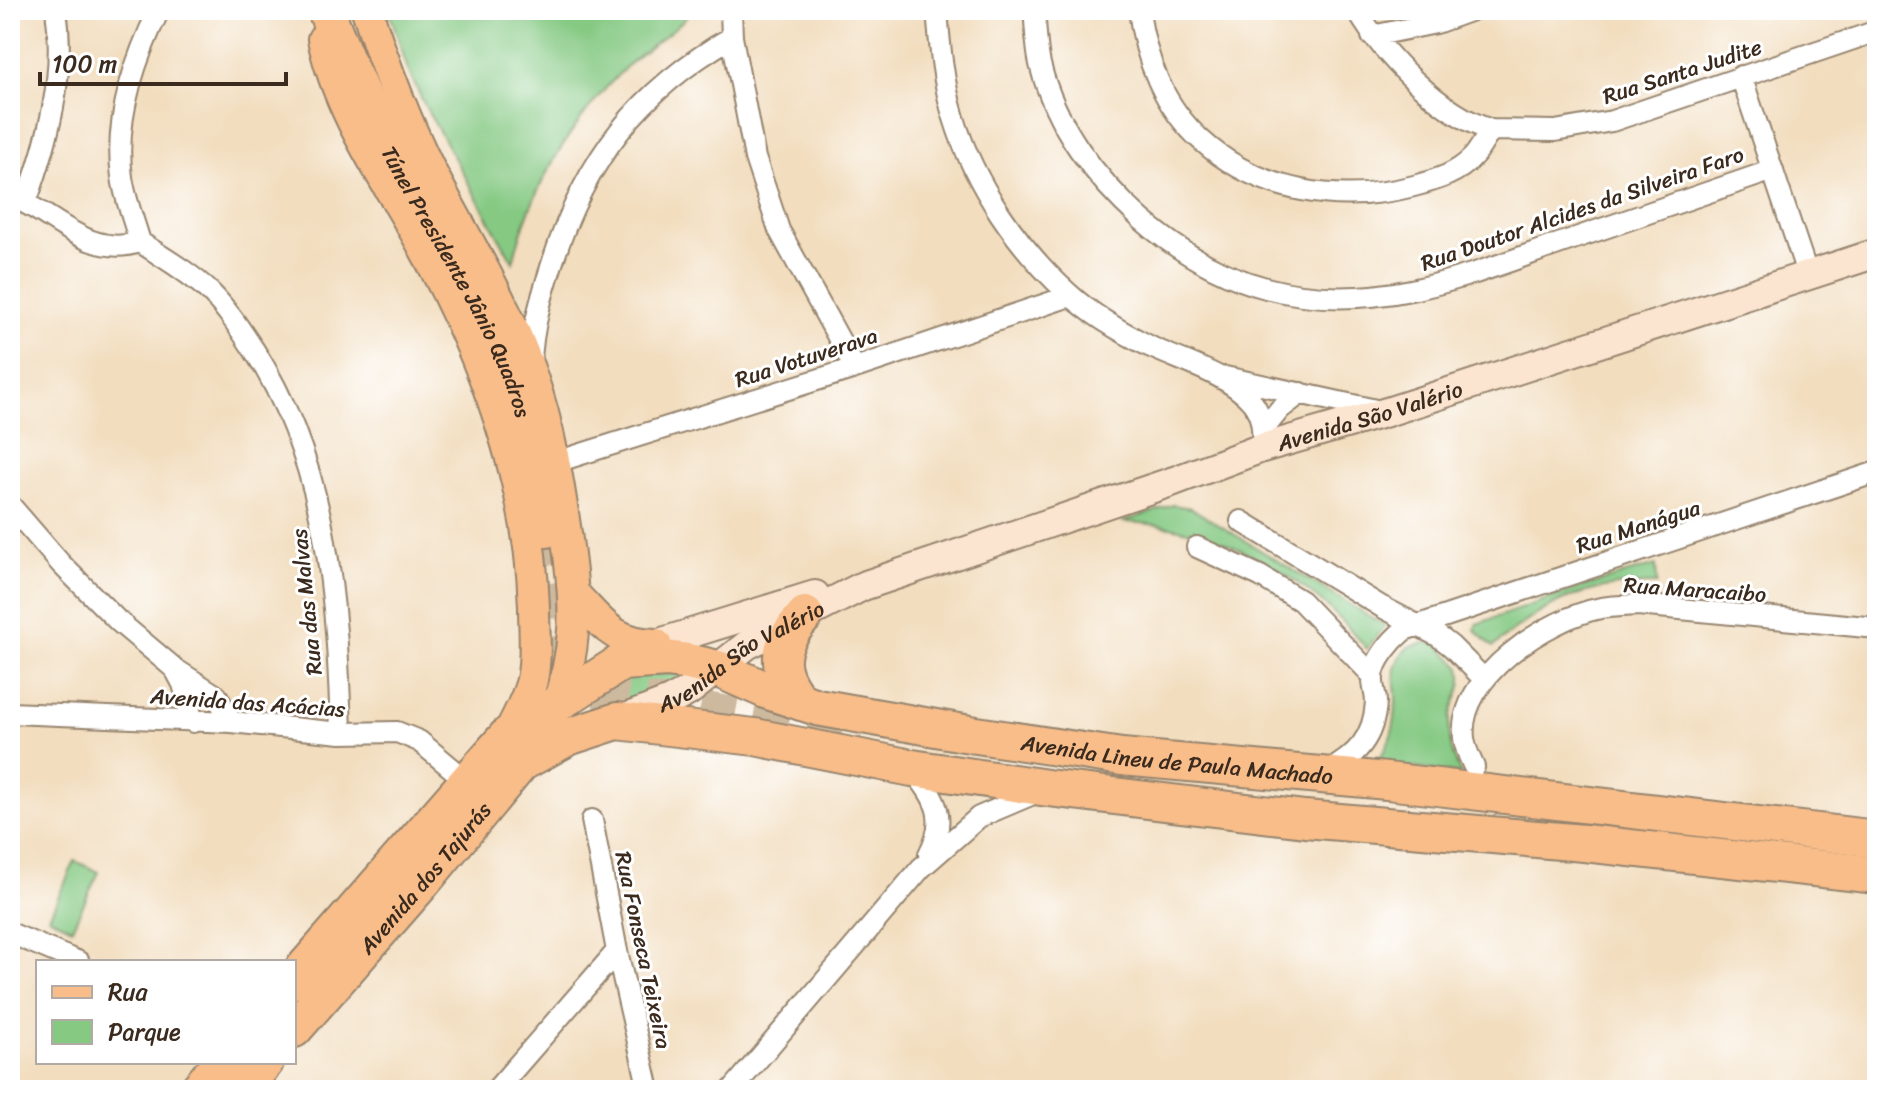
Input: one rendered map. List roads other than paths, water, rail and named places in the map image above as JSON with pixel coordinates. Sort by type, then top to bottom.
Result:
[{"type":"highway","name":"Túnel Presidente Jânio Quadros","points":[[326,10],[339,45],[402,174],[478,307],[509,372],[537,474],[546,529]]},
{"type":"highway","name":"Túnel Presidente Jânio Quadros","points":[[333,10],[339,45]]},
{"type":"highway","points":[[805,615],[786,638],[781,658],[788,683],[809,704]]},
{"type":"highway","name":"Avenida Lineu de Paula Machado","points":[[514,749],[554,711],[622,662],[667,659],[718,669],[809,704],[970,734],[1122,757],[1536,798],[1877,839]]},
{"type":"highway","points":[[755,737],[728,719],[733,707],[741,703],[809,704]]},
{"type":"highway","name":"Avenida Lineu de Paula Machado","points":[[514,749],[568,737],[617,721],[755,737],[912,768],[1048,788],[1305,819],[1877,875]]},
{"type":"highway","points":[[861,739],[1163,783],[1369,802],[1536,798]]},
{"type":"highway","name":"Avenida dos Tajurás","points":[[296,978],[467,781],[514,749]]},
{"type":"highway","name":"Avenida dos Tajurás","points":[[296,1027],[420,885],[514,749]]},
{"type":"highway","points":[[1369,802],[1468,834]]},
{"type":"highway","points":[[198,1090],[220,1064]]},
{"type":"highway","points":[[241,1090],[263,1064]]},
{"type":"main road","points":[[316,10],[337,86],[358,133],[422,245],[470,339],[501,423],[519,495],[533,576],[533,670],[514,749]]},
{"type":"main road","points":[[367,10],[386,66],[428,165],[506,314],[531,373],[556,462],[574,594],[570,667],[554,711]]},
{"type":"main road","name":"Avenida São Valério","points":[[617,721],[670,701],[747,645],[863,586],[1174,481],[1262,439],[1387,412],[1877,253]]},
{"type":"main road","name":"Avenida São Valério","points":[[622,662],[656,644],[815,595],[863,586]]},
{"type":"main road","points":[[574,594],[617,637],[656,644]]},
{"type":"main road","points":[[535,643],[542,652],[553,656],[563,653],[573,643]]},
{"type":"street","points":[[56,10],[58,60],[52,115],[39,166],[18,199],[91,243],[112,247],[140,242],[122,179],[119,147],[130,86],[159,10]]},
{"type":"street","points":[[731,10],[732,37],[755,158],[779,230],[855,368]]},
{"type":"street","points":[[937,10],[942,68],[954,119],[973,165],[1004,220],[1070,296],[1123,333],[1242,392],[1257,410],[1262,439]]},
{"type":"street","name":"Rua Doutor Alcides da Silveira Faro","points":[[1034,10],[1040,63],[1064,128],[1120,200],[1185,254],[1251,285],[1290,294],[1376,295],[1412,290],[1465,276],[1773,170]]},
{"type":"street","points":[[1139,10],[1148,56],[1159,83],[1180,118],[1221,157],[1250,174],[1314,193],[1354,196],[1401,189],[1446,177],[1473,157],[1491,130],[1468,123],[1400,68],[1372,36],[1357,10]]},
{"type":"street","points":[[1372,36],[1436,23],[1472,10]]},
{"type":"street","name":"Rua Santa Judite","points":[[1491,130],[1555,131],[1612,121],[1877,31]]},
{"type":"street","points":[[531,373],[532,344],[541,299],[564,227],[583,184],[609,143],[664,82],[694,59],[732,37]]},
{"type":"street","points":[[1741,76],[1808,276]]},
{"type":"street","name":"Rua das Malvas","points":[[140,242],[190,274],[228,312],[269,375],[296,433],[316,492],[332,570],[341,733]]},
{"type":"street","name":"Rua Votuverava","points":[[556,462],[855,368],[1070,296]]},
{"type":"street","points":[[506,314],[523,313],[541,299]]},
{"type":"street","points":[[1213,375],[1387,412]]},
{"type":"street","points":[[1262,439],[1280,409],[1301,393]]},
{"type":"street","name":"Rua Manágua","points":[[1414,625],[1877,472]]},
{"type":"street","points":[[10,505],[61,564],[118,621],[175,669],[217,696],[231,722]]},
{"type":"street","points":[[1241,521],[1451,646],[1484,679]]},
{"type":"street","points":[[1197,547],[1260,576],[1301,601],[1373,676]]},
{"type":"street","name":"Rua Maracaibo","points":[[1474,767],[1463,737],[1465,715],[1484,679],[1509,655],[1547,628],[1601,608],[1638,605],[1877,628]]},
{"type":"street","points":[[1321,776],[1349,760],[1363,744],[1376,705],[1373,676],[1381,657],[1395,638],[1414,625]]},
{"type":"street","points":[[175,669],[183,684],[193,722]]},
{"type":"street","name":"Avenida das Acácias","points":[[10,713],[231,722],[341,733],[397,732],[419,741],[467,781]]},
{"type":"street","points":[[912,768],[934,801],[940,822],[935,841],[921,868]]},
{"type":"street","points":[[732,1090],[921,868],[979,817],[1048,788]]},
{"type":"street","name":"Rua Fonseca Teixeira","points":[[592,820],[617,951],[649,1090]]},
{"type":"street","points":[[10,933],[74,960]]},
{"type":"street","points":[[496,1090],[617,951]]},
{"type":"tunnel","points":[[546,529],[555,592],[557,635],[547,698]]},
{"type":"tunnel","points":[[541,719],[584,706],[624,700],[663,702],[861,739]]}]
